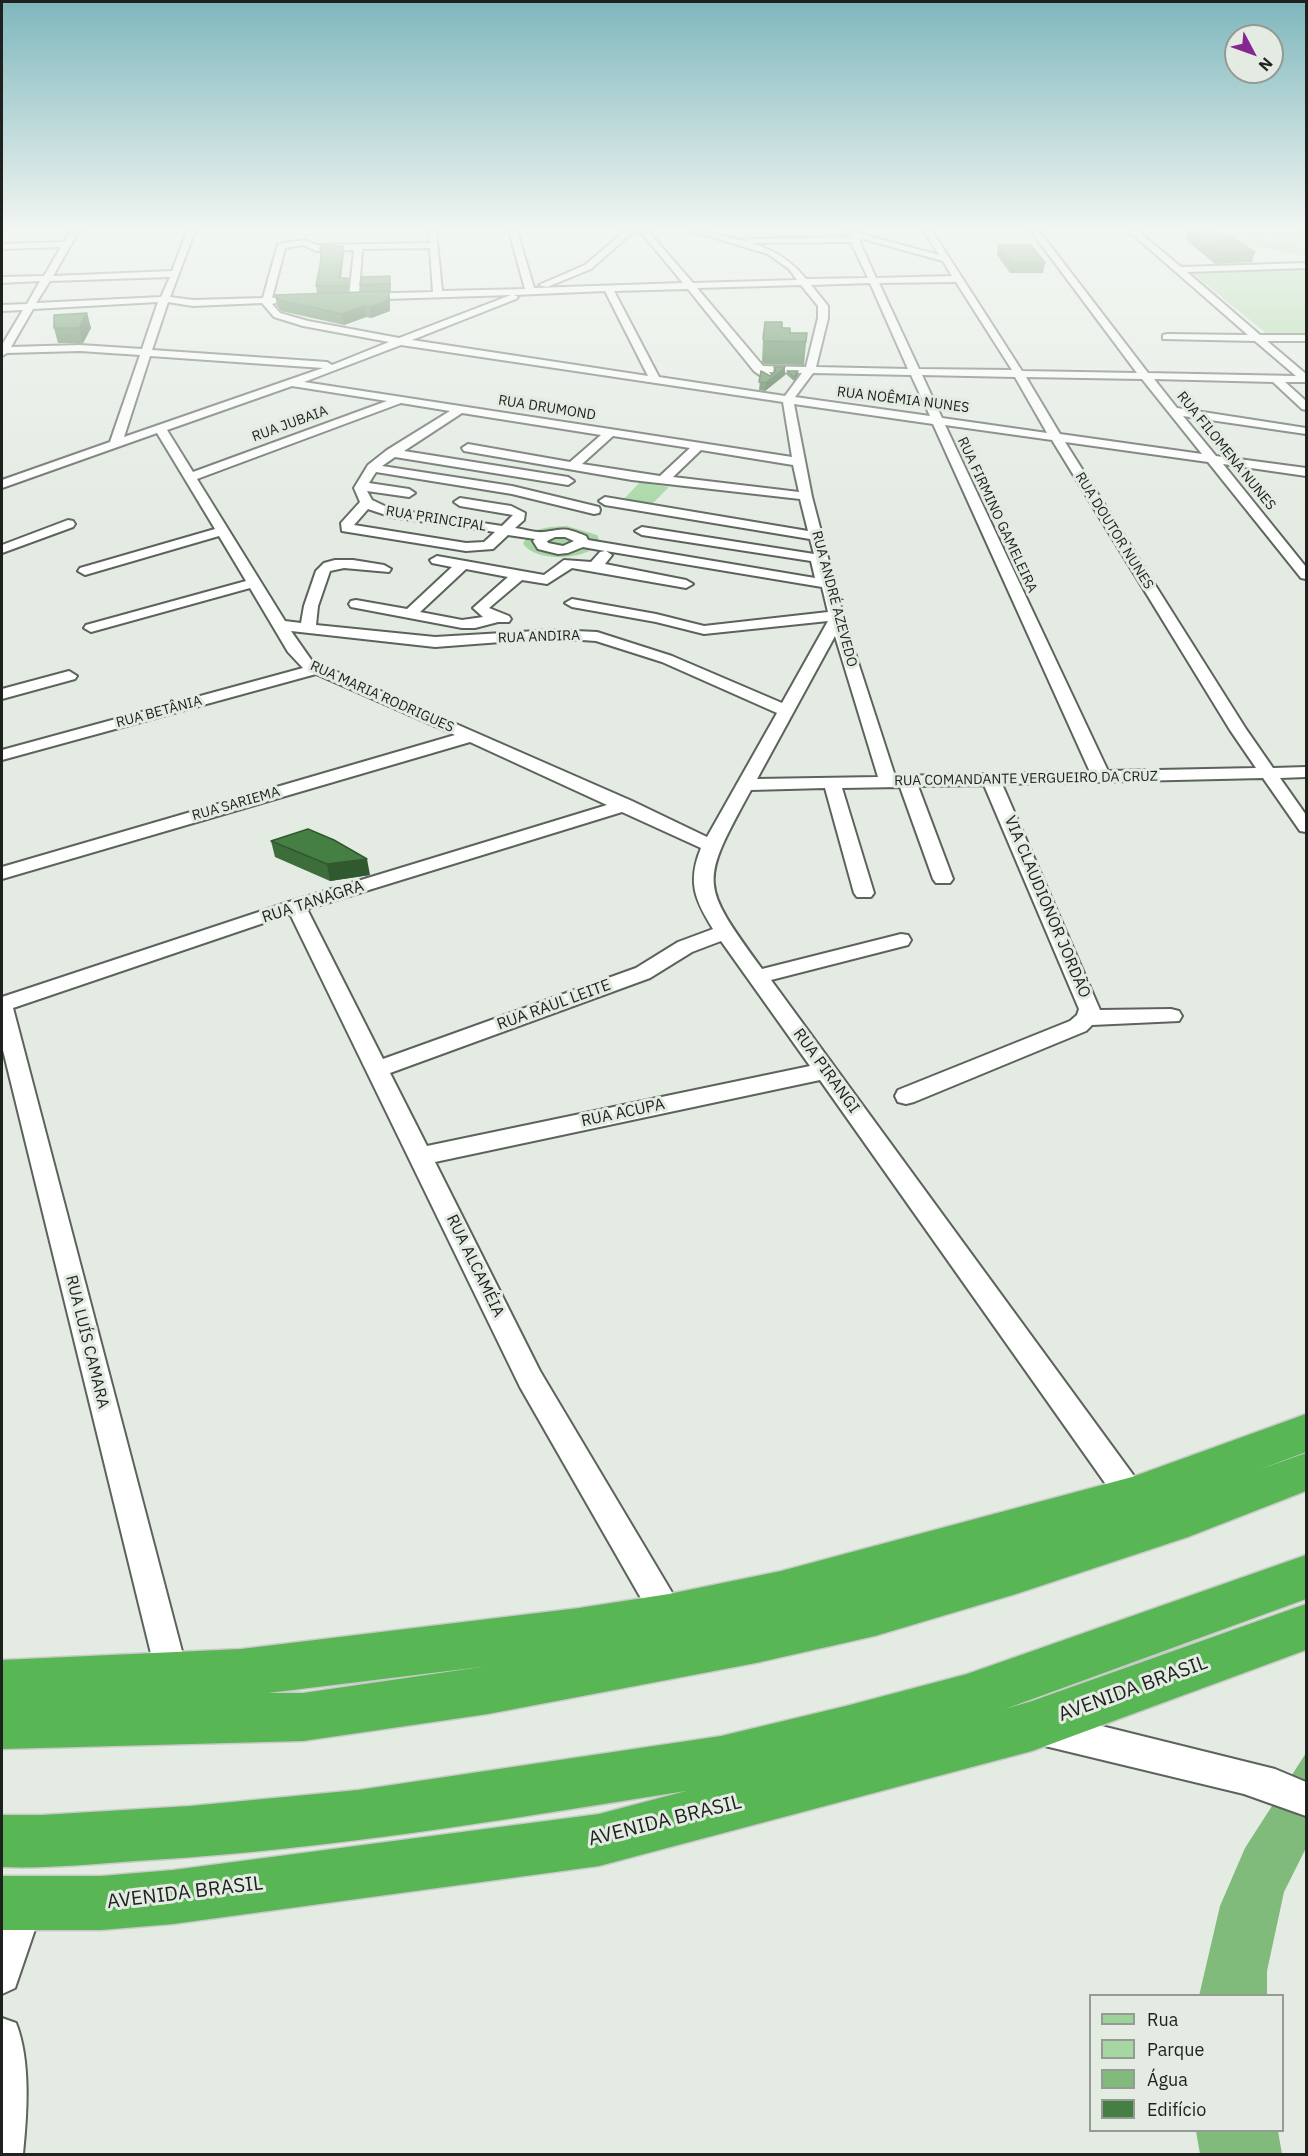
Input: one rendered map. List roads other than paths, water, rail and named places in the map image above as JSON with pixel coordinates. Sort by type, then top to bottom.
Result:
[{"type":"highway","points":[[2,1684],[173,1678],[357,1660],[669,1617],[781,1594],[1132,1497],[1306,1433]]},
{"type":"highway","points":[[2,1725],[303,1717],[488,1690],[756,1640],[875,1613],[1005,1575],[1188,1516],[1306,1472]]},
{"type":"highway","points":[[2,1841],[42,1841],[190,1832],[358,1816],[721,1761],[846,1731],[967,1698],[1306,1577]]},
{"type":"highway","points":[[2,1708],[140,1703],[347,1684],[537,1658],[669,1617]]},
{"type":"highway","name":"AVENIDA BRASIL","points":[[14,1903],[101,1903],[173,1897],[599,1840],[1032,1726],[1306,1627]]},
{"type":"street","points":[[2,351],[14,332]]},
{"type":"street","points":[[116,443],[153,332]]},
{"type":"street","name":"RUA NOÊMIA NUNES","points":[[350,332],[402,342],[763,396],[1306,472]]},
{"type":"street","points":[[2,484],[291,383],[428,332]]},
{"type":"street","points":[[630,332],[655,380]]},
{"type":"street","points":[[728,332],[758,369],[789,398],[810,370],[819,332]]},
{"type":"street","name":"RUA FIRMINO GAMELEIRA","points":[[897,332],[935,419],[985,522],[1102,778]]},
{"type":"street","name":"RUA DOUTOR NUNES","points":[[993,332],[1055,436],[1267,774],[1306,827]]},
{"type":"street","name":"RUA FILOMENA NUNES","points":[[1112,332],[1306,575]]},
{"type":"street","points":[[1253,332],[1306,379]]},
{"type":"street","points":[[1167,337],[1306,338]]},
{"type":"street","points":[[2,351],[80,348],[338,366]]},
{"type":"street","points":[[758,369],[1306,379]]},
{"type":"street","points":[[1276,379],[1306,407]]},
{"type":"street","name":"RUA DRUMOND","points":[[291,383],[799,462]]},
{"type":"street","points":[[763,396],[780,389]]},
{"type":"street","points":[[763,396],[789,414]]},
{"type":"street","name":"RUA ANDRÉ AZEVEDO","points":[[789,398],[789,414],[812,535],[825,584],[888,782]]},
{"type":"street","name":"RUA JUBAIA","points":[[191,477],[398,400]]},
{"type":"street","points":[[409,493],[361,486],[372,468],[459,410]]},
{"type":"street","points":[[1175,411],[1306,430]]},
{"type":"street","name":"RUA MARIA RODRIGUES","points":[[160,428],[300,658],[316,669],[626,805],[711,846]]},
{"type":"street","points":[[572,466],[610,433]]},
{"type":"street","points":[[663,480],[698,447]]},
{"type":"street","points":[[468,448],[632,476],[798,496]]},
{"type":"street","points":[[392,453],[584,483]]},
{"type":"street","points":[[372,468],[512,490],[594,510]]},
{"type":"street","points":[[567,533],[632,476]]},
{"type":"street","points":[[668,511],[692,483]]},
{"type":"street","name":"RUA PRINCIPAL","points":[[361,486],[361,496],[366,503],[371,507],[392,513],[544,536],[567,533]]},
{"type":"street","points":[[605,501],[812,535],[809,520],[795,517]]},
{"type":"street","points":[[366,503],[346,527],[359,531],[485,548],[507,531],[519,517],[519,513],[460,502]]},
{"type":"street","points":[[2,549],[68,524]]},
{"type":"street","points":[[85,571],[223,531]]},
{"type":"street","points":[[544,536],[540,541],[541,544],[553,550],[567,550],[581,543],[825,584],[818,560],[815,558],[642,531]]},
{"type":"street","points":[[567,533],[579,536],[581,543]]},
{"type":"street","points":[[599,567],[598,562],[612,548]]},
{"type":"street","points":[[437,560],[547,580],[569,563],[686,584]]},
{"type":"street","points":[[308,628],[309,608],[321,584],[323,570],[326,567],[337,563],[384,569]]},
{"type":"street","points":[[410,614],[464,564]]},
{"type":"street","points":[[517,577],[480,608],[486,613],[517,626],[528,635]]},
{"type":"street","points":[[91,628],[254,583]]},
{"type":"street","points":[[572,603],[657,618],[697,630],[837,618]]},
{"type":"street","points":[[356,604],[468,625],[498,617]]},
{"type":"street","name":"RUA PIRANGI","points":[[837,618],[704,860],[702,890],[708,905],[725,932],[1132,1497]]},
{"type":"street","name":"RUA ANDIRA","points":[[279,625],[435,642],[466,642],[528,635],[579,635],[618,642],[667,659],[786,711]]},
{"type":"street","name":"RUA BETÂNIA","points":[[2,755],[316,669]]},
{"type":"street","points":[[2,693],[69,676]]},
{"type":"street","name":"RUA SARIEMA","points":[[2,873],[471,736]]},
{"type":"street","name":"RUA COMANDANTE VERGUEIRO DA CRUZ","points":[[746,785],[1306,772]]},
{"type":"street","name":"VIA CLAUDIONOR JORDÃO","points":[[906,1096],[1078,1026],[1087,1018],[1090,1009],[991,780]]},
{"type":"street","points":[[907,781],[943,879]]},
{"type":"street","points":[[832,783],[864,893]]},
{"type":"street","name":"RUA TANAGRA","points":[[2,1005],[296,906],[626,805]]},
{"type":"street","name":"RUA ALCAMÉIA","points":[[296,906],[422,1156],[530,1379],[669,1617]]},
{"type":"street","name":"RUA RAUL LEITE","points":[[378,1069],[643,973],[685,947],[725,932]]},
{"type":"street","points":[[757,977],[901,940]]},
{"type":"street","name":"RUA LUÍS CAMARA","points":[[2,1005],[173,1678]]},
{"type":"street","points":[[1087,1018],[1171,1016]]},
{"type":"street","name":"RUA ACUPA","points":[[422,1156],[825,1071]]},
{"type":"street","points":[[1032,1726],[1275,1786],[1306,1799]]},
{"type":"street","points":[[2,1976],[14,1903]]},
{"type":"street","points":[[2,2037],[7,2098],[3,2154]]},
{"type":"water","points":[[1306,1753],[1306,1848],[1284,1892],[1267,1971],[1267,1994],[1199,1994],[1220,1906],[1245,1848]]},
{"type":"water","points":[[1196,2132],[1278,2132],[1282,2154],[1200,2154]]}]
